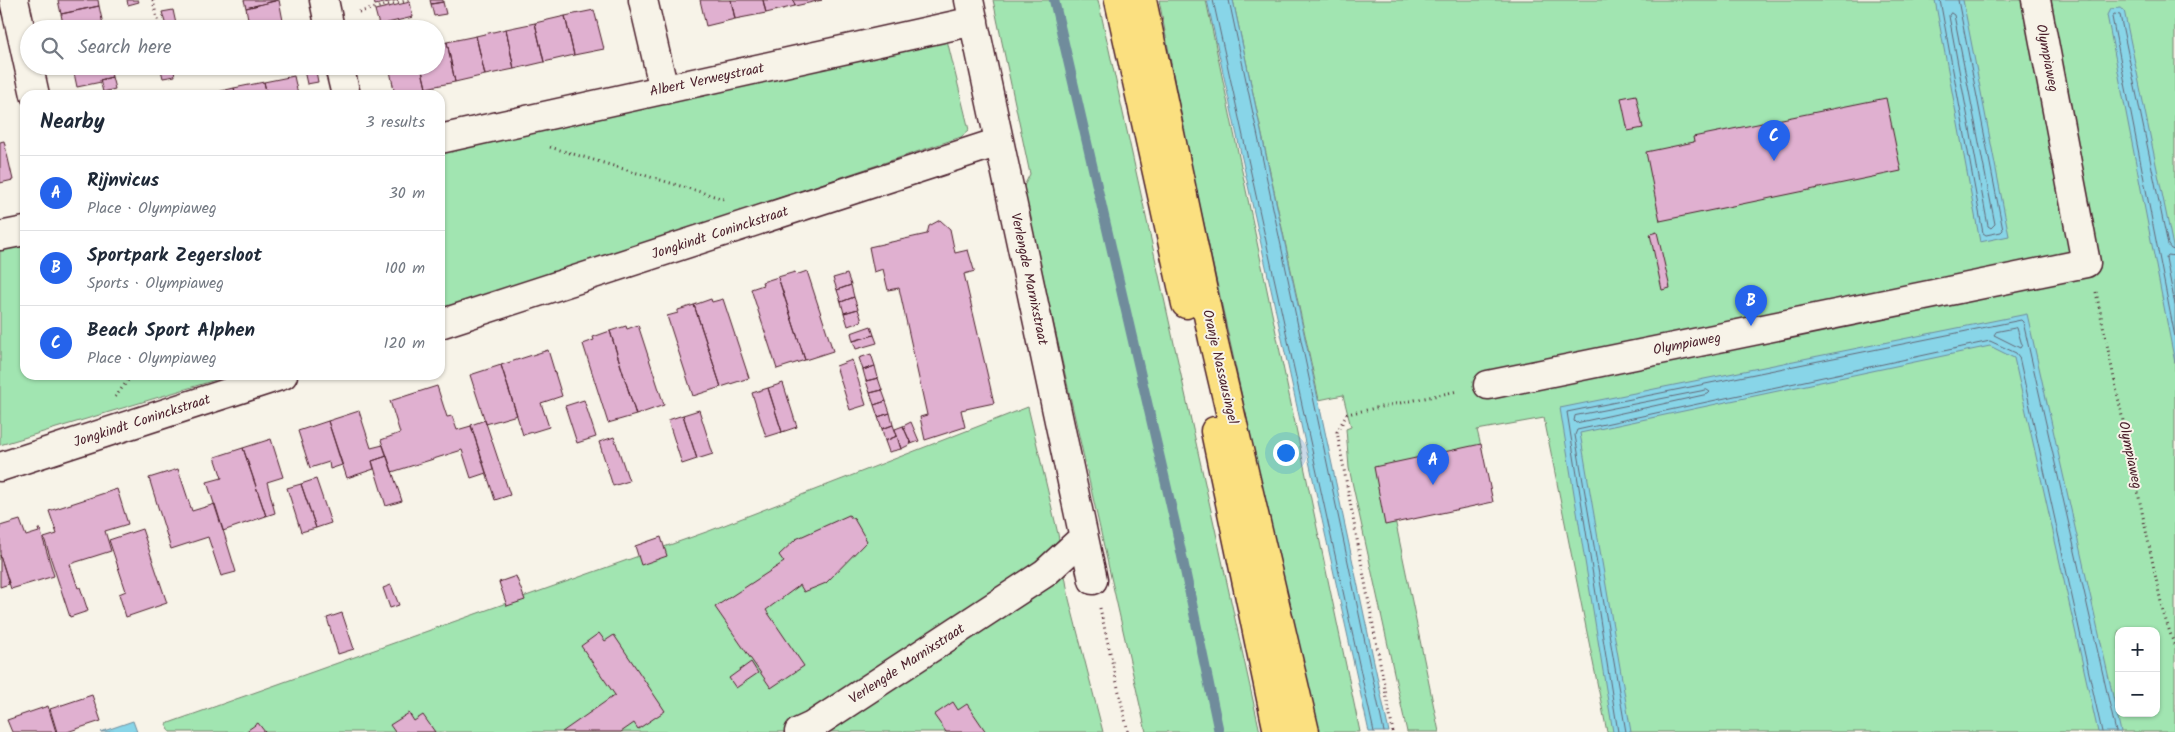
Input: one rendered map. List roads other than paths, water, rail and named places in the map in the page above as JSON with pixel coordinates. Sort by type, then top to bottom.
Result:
[{"type":"main road","name":"Oranje Nassausingel","points":[[1119,0],[1223,469],[1278,732]]},
{"type":"main road","name":"Oranje Nassausingel","points":[[1142,0],[1212,338],[1305,732]]},
{"type":"street","points":[[14,0],[20,27]]},
{"type":"street","points":[[324,0],[328,20]]},
{"type":"street","points":[[644,0],[664,90]]},
{"type":"street","name":"Olympiaweg","points":[[1488,385],[2086,263],[2036,0]]},
{"type":"street","name":"Albert Verweystraat","points":[[445,138],[664,90],[972,11]]},
{"type":"street","name":"Verlengde Marnixstraat","points":[[972,11],[1093,580]]},
{"type":"street","points":[[31,75],[34,90]]},
{"type":"street","points":[[341,75],[345,90]]},
{"type":"street","name":"Jongkindt Coninckstraat","points":[[445,322],[999,142]]},
{"type":"street","points":[[0,236],[20,232]]},
{"type":"street","name":"Jongkindt Coninckstraat","points":[[0,467],[269,380]]},
{"type":"street","name":"Verlengde Marnixstraat","points":[[799,732],[812,726],[1045,573],[1084,538]]},
{"type":"water","points":[[1207,0],[1233,0],[1389,732],[1369,732]]},
{"type":"water","points":[[1935,0],[1963,0],[2009,236],[1980,242]]},
{"type":"water","points":[[2120,8],[2124,10],[2175,256],[2175,363],[2107,15],[2110,9]]},
{"type":"water","points":[[2027,314],[2115,705],[2115,717],[2118,717],[2121,732],[2098,732],[2014,358],[1990,346],[1580,433],[1631,732],[1613,732],[1560,408]]},
{"type":"water","points":[[133,721],[137,732],[101,732]]},
{"type":"waterway","points":[[1054,0],[1175,523],[1219,732]]},
{"type":"place","name":"Beach Sport Alphen","points":[[1774,161]]},
{"type":"place","name":"Sportpark Zegersloot","points":[[1751,326]]},
{"type":"place","name":"Rijnvicus","points":[[1433,485]]}]
